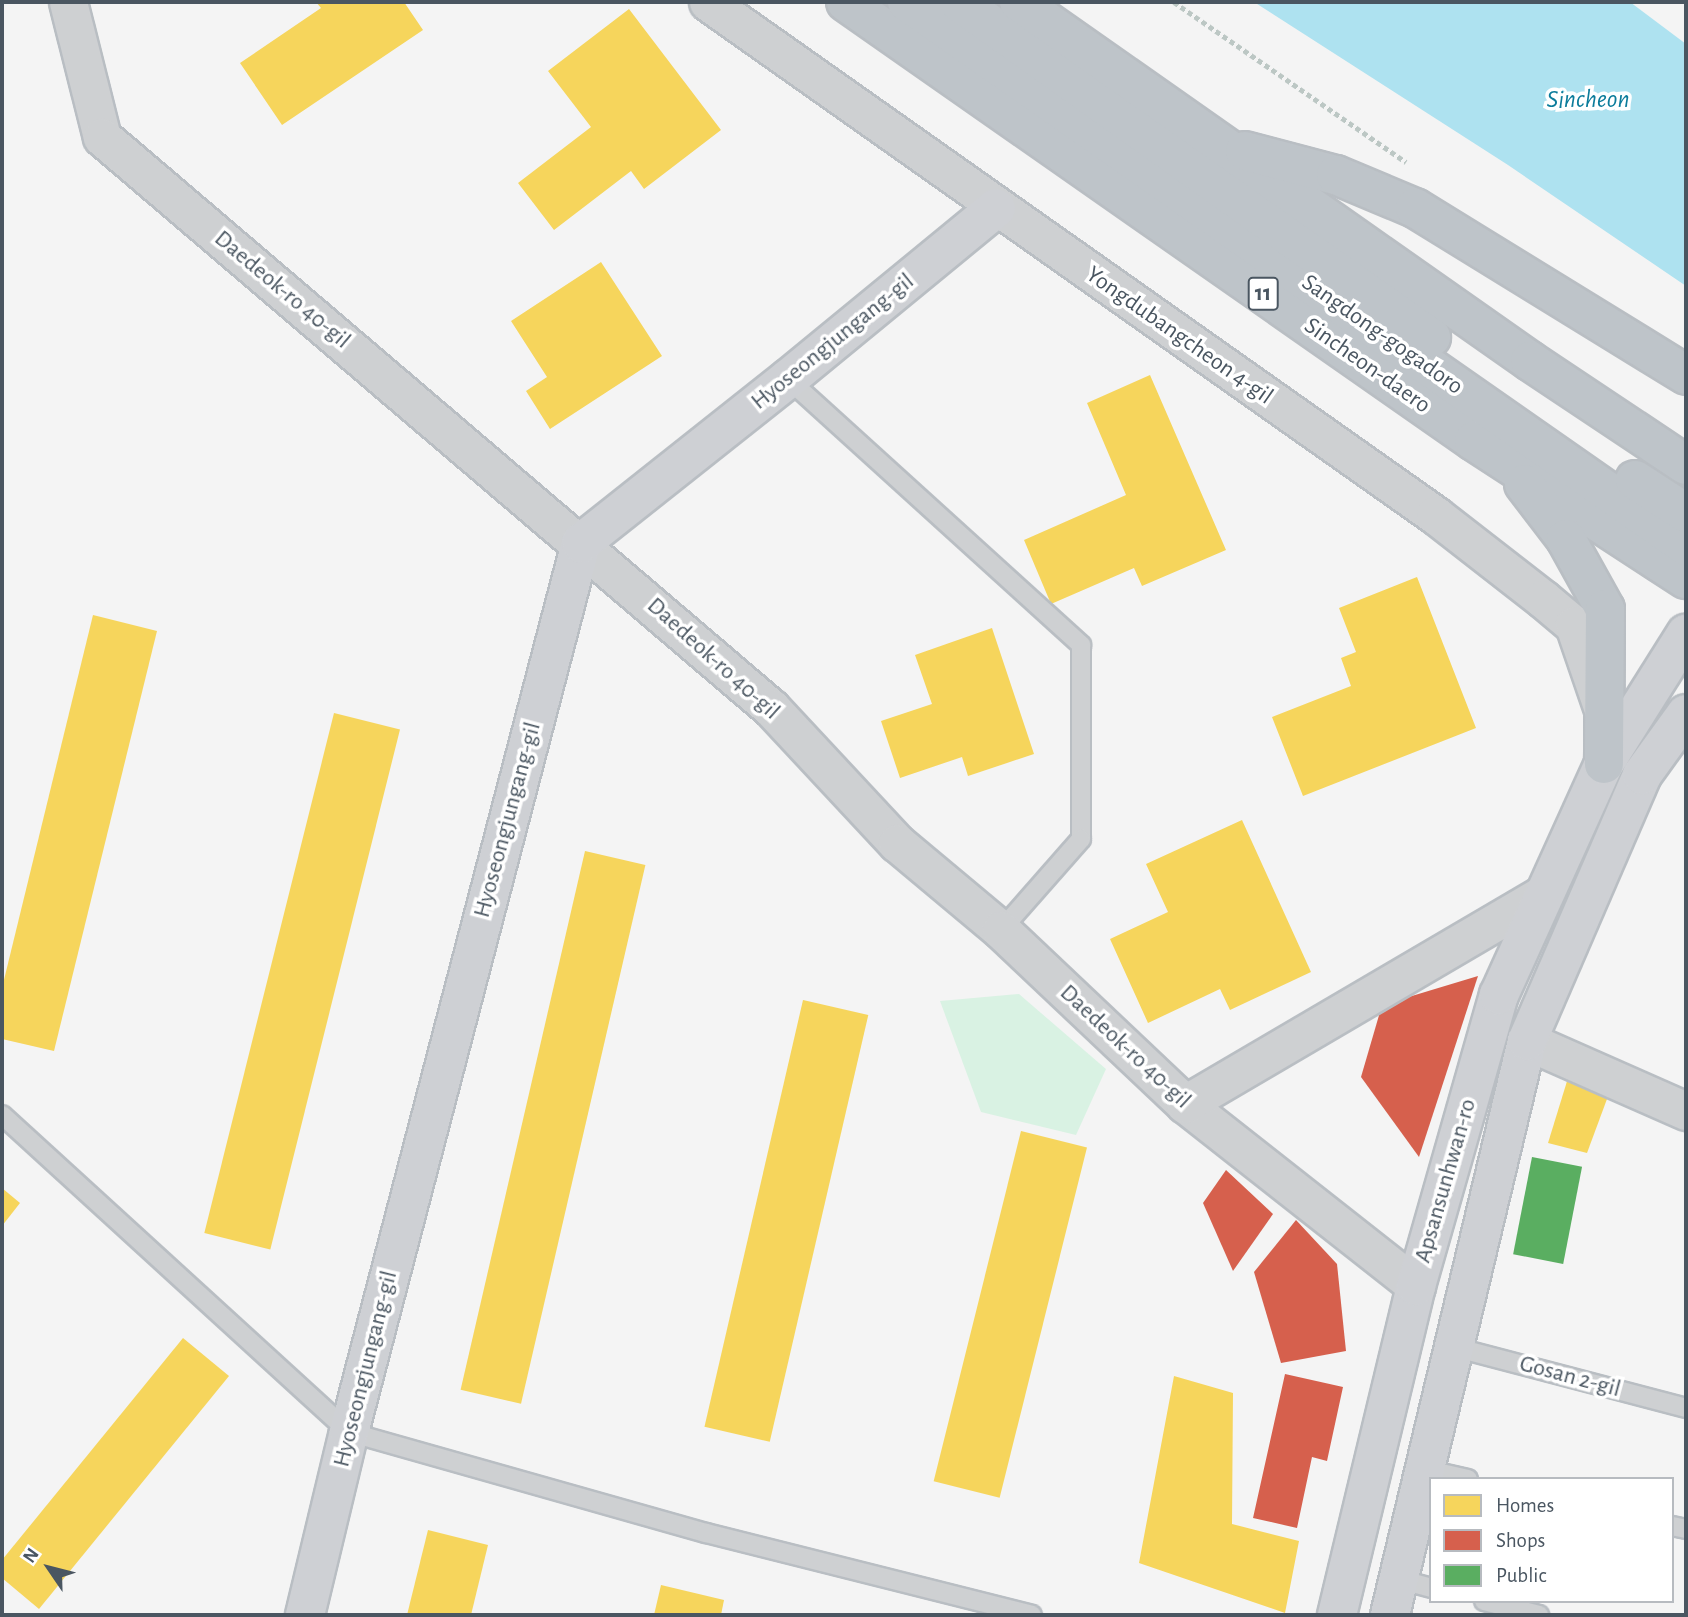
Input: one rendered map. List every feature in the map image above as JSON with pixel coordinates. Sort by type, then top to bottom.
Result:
[{"type":"highway","name":"Sincheon-daero","points":[[846,2],[1506,460],[1686,579]]},
{"type":"highway","name":"Sangdong-gogadoro","points":[[906,2],[1686,513]]},
{"type":"highway","name":"Sangdong-gogadoro","points":[[959,2],[1305,265],[1686,546]]},
{"type":"highway","points":[[1019,2],[1530,361],[1686,465]]},
{"type":"highway","points":[[1221,145],[1336,175],[1415,208],[1685,374]]},
{"type":"highway","points":[[1506,460],[1566,539],[1605,609],[1602,707],[1604,764]]},
{"type":"main road","name":"Hyoseongjungang-gil","points":[[305,1615],[349,1432],[581,543],[788,379],[996,208]]},
{"type":"main road","name":"Apsansunhwan-ro","points":[[1338,1615],[1416,1286],[1499,995],[1604,764],[1686,634]]},
{"type":"main road","name":"Apsansunhwan-ro","points":[[1406,1594],[1424,1468],[1527,1041],[1643,775],[1686,714]]},
{"type":"street","name":"Daedeok-ro 40-gil","points":[[68,2],[102,137],[581,543],[771,708],[897,843],[1001,930],[1185,1104],[1416,1286]]},
{"type":"street","name":"Yongdubangcheon 4-gil","points":[[708,2],[996,208],[1435,515],[1543,598],[1574,625],[1602,707]]},
{"type":"street","points":[[1185,1104],[1544,893]]},
{"type":"street","points":[[1527,1041],[1686,1111]]},
{"type":"lane","points":[[788,379],[1081,645],[1081,839],[1001,930]]},
{"type":"lane","points":[[2,1115],[349,1432],[706,1533],[1032,1615]]},
{"type":"lane","name":"Gosan 2-gil","points":[[1454,1347],[1686,1408]]},
{"type":"lane","points":[[1424,1468],[1460,1477]]},
{"type":"lane","points":[[1492,1603],[1539,1615]]},
{"type":"green space","points":[[1019,994],[1106,1069],[1076,1135],[981,1112],[940,1001]]},
{"type":"water","name":"Sincheon","points":[[1254,2],[1630,2],[1686,44],[1686,286],[1508,165]]},
{"type":"building: Homes","points":[[316,2],[404,2],[423,30],[282,125],[240,63],[321,8]]},
{"type":"building: Homes","points":[[629,9],[721,130],[644,189],[631,171],[554,230],[518,183],[591,127],[548,71]]},
{"type":"building: Homes","points":[[601,262],[662,356],[550,429],[526,391],[547,377],[511,321]]},
{"type":"building: Homes","points":[[1150,375],[1226,550],[1142,586],[1134,568],[1051,604],[1024,540],[1126,495],[1087,403]]},
{"type":"building: Homes","points":[[1417,577],[1476,728],[1303,796],[1272,717],[1351,686],[1341,658],[1356,652],[1339,608]]},
{"type":"building: Homes","points":[[93,615],[157,631],[54,1051],[2,1039],[2,988]]},
{"type":"building: Homes","points":[[992,628],[1034,754],[968,776],[962,757],[900,778],[881,721],[932,704],[915,655]]},
{"type":"building: Homes","points":[[334,713],[400,729],[270,1250],[204,1233]]},
{"type":"building: Homes","points":[[1242,820],[1311,972],[1230,1010],[1220,989],[1148,1023],[1110,939],[1168,912],[1146,864]]},
{"type":"building: Homes","points":[[585,851],[645,865],[521,1404],[461,1390]]},
{"type":"building: Homes","points":[[803,1000],[868,1015],[770,1442],[704,1427]]},
{"type":"building: Homes","points":[[1568,1078],[1607,1099],[1587,1153],[1548,1143]]},
{"type":"building: Homes","points":[[1021,1131],[1087,1147],[1000,1498],[934,1481]]},
{"type":"building: Homes","points":[[2,1188],[20,1203],[2,1226]]},
{"type":"building: Homes","points":[[183,1338],[229,1376],[39,1609],[2,1578],[2,1560]]},
{"type":"building: Homes","points":[[1174,1376],[1233,1393],[1232,1524],[1299,1541],[1285,1613],[1139,1563]]},
{"type":"building: Homes","points":[[428,1530],[488,1545],[471,1615],[407,1615]]},
{"type":"building: Homes","points":[[661,1585],[724,1600],[721,1615],[654,1615]]},
{"type":"building: Shops","points":[[1478,976],[1419,1157],[1361,1077],[1382,1005]]},
{"type":"building: Shops","points":[[1226,1170],[1273,1214],[1233,1271],[1203,1203]]},
{"type":"building: Shops","points":[[1296,1220],[1337,1264],[1346,1351],[1281,1363],[1254,1272]]},
{"type":"building: Shops","points":[[1285,1374],[1343,1387],[1327,1461],[1312,1457],[1297,1528],[1253,1518]]},
{"type":"building: Public","points":[[1532,1157],[1582,1167],[1563,1264],[1513,1254]]}]
